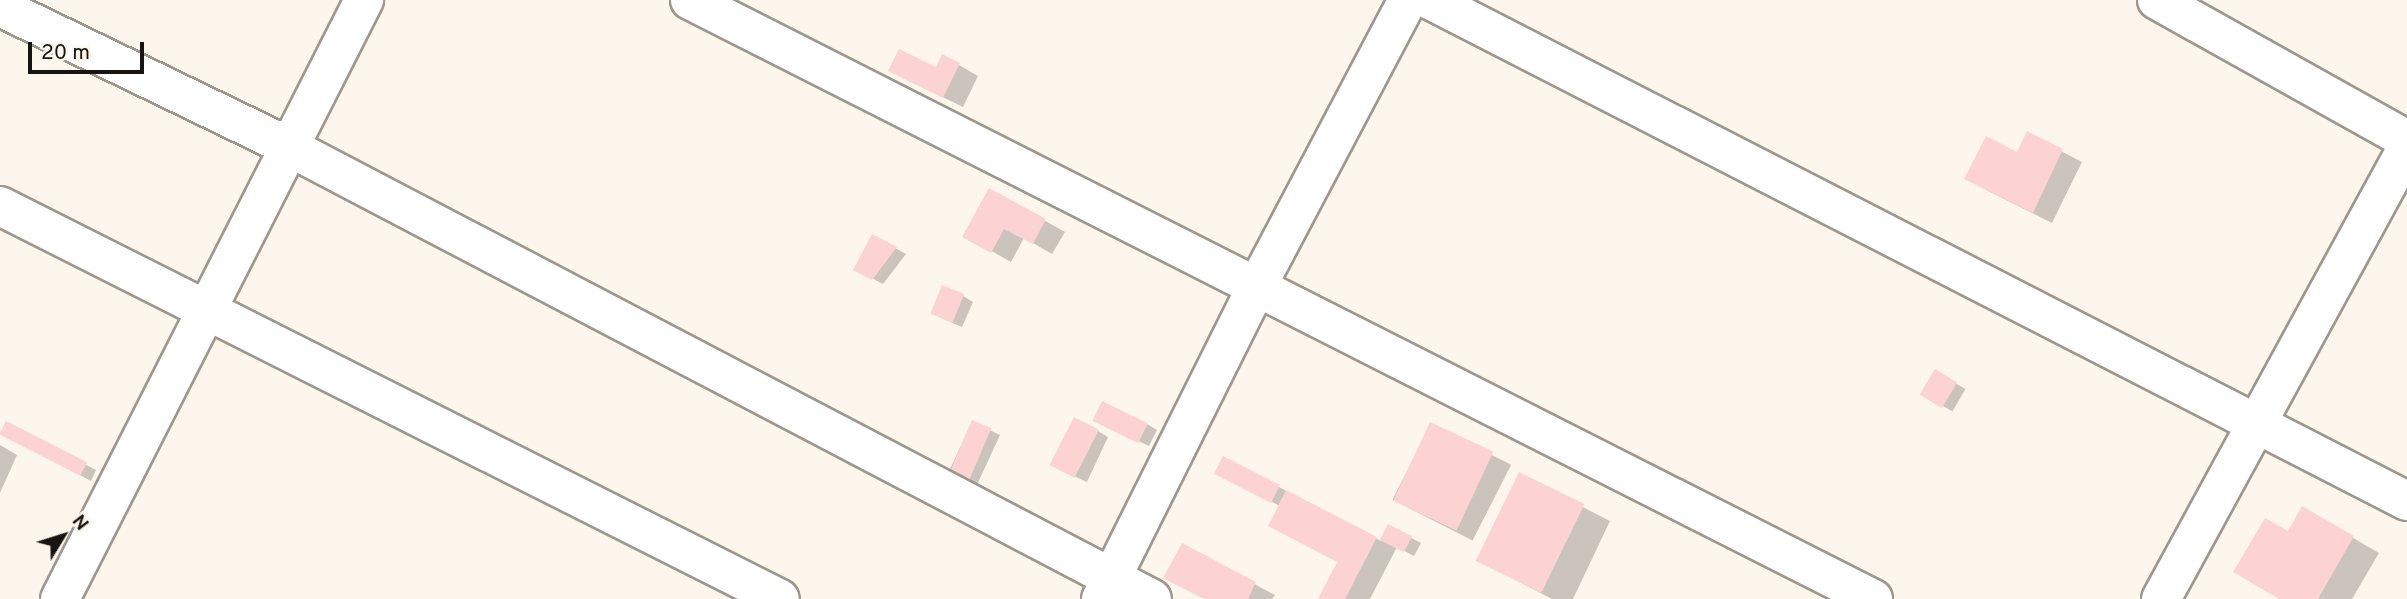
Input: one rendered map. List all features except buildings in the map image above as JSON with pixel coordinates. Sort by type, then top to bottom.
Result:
[{"type":"street","points":[[60,599],[364,0]]},
{"type":"street","points":[[690,0],[1873,599]]},
{"type":"street","points":[[1107,589],[1256,286],[1408,0]]},
{"type":"street","points":[[1430,0],[2257,421],[2407,501]]},
{"type":"street","points":[[2157,0],[2407,140]]},
{"type":"street","points":[[0,7],[289,146],[1107,589],[1152,599]]},
{"type":"street","points":[[2161,599],[2407,148]]},
{"type":"street","points":[[0,205],[780,599]]}]
